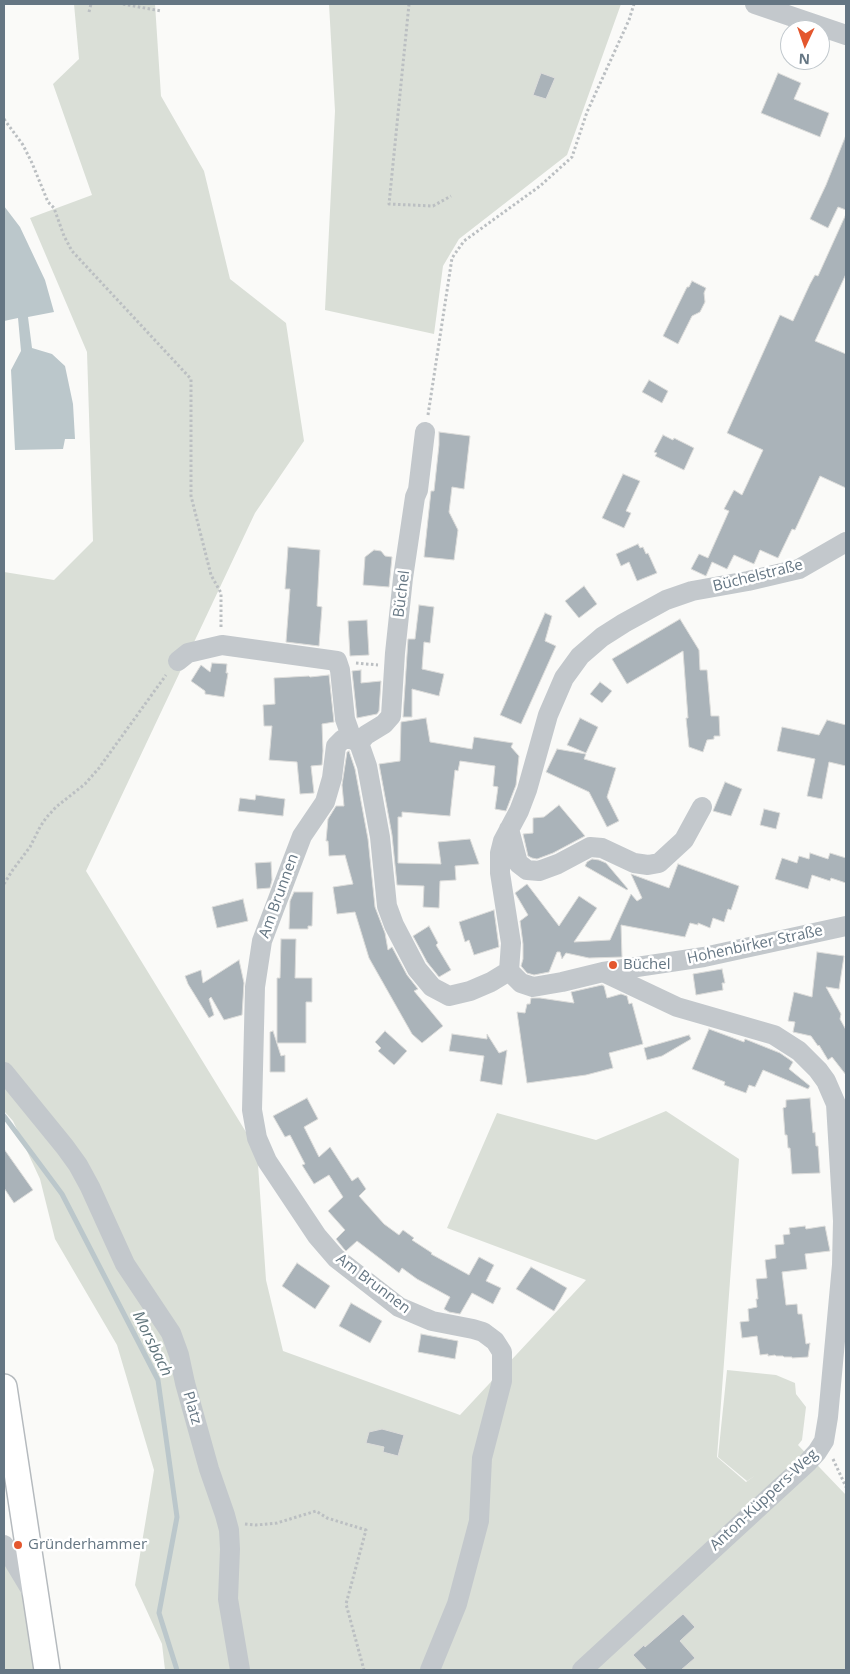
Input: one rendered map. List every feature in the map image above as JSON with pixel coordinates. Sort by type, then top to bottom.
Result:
[{"type":"main road","points":[[4,1388],[46,1670]]},
{"type":"street","points":[[755,4],[846,35]]},
{"type":"street","name":"Büchel","points":[[325,802],[332,778],[336,746],[343,739],[356,741],[384,724],[391,716],[403,578],[415,497],[418,490],[425,432]]},
{"type":"street","name":"Büchelstraße","points":[[509,829],[519,811],[548,715],[564,678],[580,656],[602,637],[624,622],[666,600],[692,591],[748,582],[799,569],[846,542]]},
{"type":"street","points":[[178,661],[188,653],[222,645],[337,661],[340,670],[345,719],[367,766],[380,837],[387,906],[394,925],[417,969],[432,987],[449,996],[470,991],[509,971]]},
{"type":"street","name":"Am Brunnen","points":[[325,802],[302,836],[262,941],[256,987],[252,1066],[252,1110],[257,1138],[267,1161],[317,1236],[336,1258],[399,1307],[432,1321],[483,1332],[495,1341],[502,1352],[502,1381],[482,1458],[479,1520],[457,1604],[430,1670]]},
{"type":"street","points":[[509,829],[518,863],[527,870],[539,871],[590,848],[602,848],[634,863],[648,865],[659,863],[684,840],[702,807]]},
{"type":"street","points":[[509,829],[500,853],[500,873],[511,943],[509,971],[521,983],[534,987],[603,972]]},
{"type":"street","name":"Hohenbirker Straße","points":[[603,972],[704,958],[846,926]]},
{"type":"street","name":"Anton-Küppers-Weg","points":[[582,1670],[807,1463],[824,1441],[828,1417],[844,1240],[836,1104],[826,1081],[818,1070],[799,1051],[774,1035],[677,1007],[603,972]]},
{"type":"street","name":"Platz","points":[[4,1072],[78,1165],[125,1264],[171,1333],[179,1355],[209,1469],[226,1515],[230,1549],[228,1599],[240,1670]]},
{"type":"street","points":[[4,1545],[36,1597]]},
{"type":"path","points":[[89,12],[91,4]]},
{"type":"path","points":[[123,4],[162,11]]},
{"type":"path","points":[[409,4],[389,204],[434,206],[451,196]]},
{"type":"path","points":[[425,432],[452,258],[464,242],[540,186],[572,157],[588,112],[634,4]]},
{"type":"path","points":[[4,119],[23,145],[48,202],[54,208],[72,252],[191,379],[191,496],[211,575],[221,593],[222,645]]},
{"type":"path","points":[[4,884],[30,847],[46,818],[56,807],[85,784],[99,768],[178,661]]},
{"type":"path","points":[[337,661],[380,666],[393,682]]},
{"type":"path","points":[[824,1441],[846,1487]]},
{"type":"path","points":[[226,1515],[240,1523],[256,1525],[277,1523],[316,1510],[327,1518],[366,1530],[346,1604],[364,1670]]},
{"type":"shaded area","points":[[74,4],[155,4],[161,96],[204,171],[230,279],[286,323],[304,441],[255,513],[86,871],[257,1150],[266,1280],[283,1351],[460,1415],[586,1280],[447,1228],[497,1113],[596,1140],[666,1111],[739,1159],[717,1457],[746,1482],[756,1475],[747,1481],[718,1457],[727,1370],[776,1375],[795,1383],[796,1394],[806,1407],[802,1440],[798,1445],[846,1495],[846,1670],[165,1670],[162,1644],[135,1585],[154,1470],[117,1345],[55,1239],[40,1179],[13,1121],[4,1111],[4,572],[54,580],[93,541],[87,352],[30,218],[92,195],[53,84],[79,59]]},
{"type":"shaded area","points":[[329,4],[621,4],[567,155],[459,239],[443,266],[434,334],[325,310],[335,111]]},
{"type":"shaded area","points":[[4,206],[20,227],[45,280],[54,312],[28,317],[32,348],[52,354],[65,366],[73,404],[75,439],[65,439],[63,449],[15,450],[11,370],[21,351],[18,318],[4,321]]},
{"type":"shaded area","points":[[4,1543],[23,1571],[37,1670],[4,1670]]},
{"type":"building","points":[[541,73],[555,78],[546,99],[533,95]]},
{"type":"building","points":[[778,73],[801,83],[794,99],[829,113],[820,137],[761,113]]},
{"type":"building","points":[[846,135],[846,210],[838,207],[828,228],[810,219]]},
{"type":"building","points":[[846,214],[846,274],[815,341],[846,354],[846,488],[820,476],[795,530],[792,529],[778,558],[760,550],[754,564],[734,555],[727,569],[712,562],[706,576],[691,569],[699,554],[708,558],[729,511],[724,509],[734,490],[742,495],[763,450],[727,433],[780,315],[793,321],[815,275],[818,276]]},
{"type":"building","points":[[692,281],[706,288],[704,293],[705,302],[700,312],[692,316],[678,344],[663,336],[687,287],[689,287]]},
{"type":"building","points":[[649,380],[668,391],[662,403],[642,392]]},
{"type":"building","points":[[439,432],[470,436],[464,489],[452,487],[449,512],[458,530],[454,560],[424,557],[431,491],[434,491]]},
{"type":"building","points":[[663,435],[694,448],[684,470],[655,456],[657,453],[654,452]]},
{"type":"building","points":[[623,474],[640,481],[626,511],[631,513],[624,528],[602,518]]},
{"type":"building","points":[[638,544],[640,548],[643,547],[646,554],[648,553],[657,573],[637,581],[629,562],[621,566],[616,554]]},
{"type":"building","points":[[288,547],[320,550],[317,606],[322,607],[319,646],[286,642],[290,589],[285,589]]},
{"type":"building","points":[[374,550],[381,551],[385,556],[392,557],[389,587],[363,585],[365,557]]},
{"type":"building","points":[[584,586],[597,604],[579,618],[565,601]]},
{"type":"building","points":[[419,605],[434,607],[430,643],[424,642],[422,669],[444,674],[439,696],[412,689],[412,717],[403,717],[408,639],[415,639]]},
{"type":"building","points":[[545,613],[552,616],[545,641],[556,646],[521,724],[500,715]]},
{"type":"building","points":[[680,619],[699,650],[700,670],[707,670],[711,716],[719,716],[720,736],[714,736],[714,739],[707,740],[703,752],[689,747],[683,651],[627,684],[612,659]]},
{"type":"building","points":[[367,620],[369,655],[350,656],[348,621]]},
{"type":"building","points":[[212,663],[227,664],[226,673],[228,673],[224,697],[205,694],[205,691],[191,681],[201,665],[210,672]]},
{"type":"building","points":[[361,670],[361,683],[381,681],[379,711],[377,714],[357,718],[352,671]]},
{"type":"building","points":[[329,675],[334,722],[322,724],[322,765],[311,766],[314,793],[300,794],[297,762],[269,760],[272,726],[264,726],[263,705],[275,704],[274,678]]},
{"type":"building","points":[[600,682],[612,691],[602,703],[590,694]]},
{"type":"building","points":[[426,718],[430,742],[472,749],[474,737],[513,743],[511,747],[519,756],[516,785],[506,811],[495,809],[498,787],[493,786],[495,766],[460,761],[458,771],[455,770],[450,816],[402,812],[402,817],[398,817],[398,863],[441,864],[438,842],[470,839],[479,864],[455,866],[456,880],[440,881],[439,908],[423,907],[424,886],[397,885],[392,835],[379,764],[400,761],[401,722]]},
{"type":"building","points":[[580,718],[598,727],[586,753],[567,745]]},
{"type":"building","points":[[827,720],[846,725],[846,766],[829,762],[822,799],[807,796],[815,759],[777,751],[782,727],[819,735]]},
{"type":"building","points":[[557,749],[586,754],[584,759],[616,768],[607,797],[619,821],[607,827],[589,792],[546,772]]},
{"type":"building","points":[[349,751],[355,769],[368,839],[375,907],[385,933],[388,950],[392,947],[407,975],[418,989],[414,991],[443,1026],[422,1043],[412,1034],[369,958],[355,912],[337,914],[333,887],[353,884],[345,855],[329,856],[328,841],[326,841],[328,819],[336,806],[344,806],[342,785],[347,752]]},
{"type":"building","points":[[725,782],[742,789],[731,816],[713,811]]},
{"type":"building","points":[[256,795],[285,799],[283,816],[238,811],[240,798],[255,800]]},
{"type":"building","points":[[559,805],[585,836],[553,853],[537,859],[528,856],[523,834],[533,833],[533,818],[544,817]]},
{"type":"building","points":[[764,809],[780,813],[776,829],[760,825]]},
{"type":"building","points":[[810,853],[828,859],[830,853],[846,858],[846,883],[831,878],[830,881],[812,875],[808,889],[775,879],[782,858],[797,863],[799,856],[809,859]]},
{"type":"building","points":[[592,859],[606,863],[628,889],[585,866]]},
{"type":"building","points":[[271,862],[272,880],[270,888],[257,889],[255,863]]},
{"type":"building","points":[[678,864],[739,886],[731,910],[728,909],[724,922],[713,918],[710,928],[698,923],[698,925],[690,923],[685,937],[621,925],[622,957],[589,958],[566,953],[562,959],[560,952],[557,952],[549,972],[534,975],[527,973],[521,966],[523,944],[520,921],[528,915],[515,893],[527,884],[559,926],[579,896],[597,908],[574,942],[610,940],[631,894],[637,901],[642,898],[631,874],[669,888]]},
{"type":"building","points":[[294,892],[313,892],[312,926],[308,926],[308,929],[289,929],[290,901]]},
{"type":"building","points":[[243,899],[248,921],[217,928],[212,907]]},
{"type":"building","points":[[494,910],[499,947],[474,955],[469,940],[465,942],[459,922]]},
{"type":"building","points":[[429,926],[438,943],[436,945],[451,970],[439,977],[427,962],[413,936]]},
{"type":"building","points":[[281,939],[296,939],[295,978],[312,978],[312,1002],[306,1002],[306,1043],[277,1043],[277,978],[280,978]]},
{"type":"building","points":[[817,952],[844,956],[839,989],[826,987],[841,1014],[840,1019],[846,1030],[846,1075],[832,1057],[828,1060],[811,1036],[793,1032],[795,1022],[788,1021],[794,992],[812,997]]},
{"type":"building","points":[[239,960],[244,983],[242,1015],[224,1020],[211,997],[209,999],[214,1015],[209,1018],[185,976],[201,970],[203,983]]},
{"type":"building","points":[[722,969],[725,983],[722,983],[723,990],[696,995],[693,974]]},
{"type":"building","points":[[604,986],[607,998],[621,994],[627,996],[629,1004],[632,1003],[643,1044],[609,1053],[613,1068],[586,1075],[527,1083],[517,1012],[525,1013],[531,998],[574,1003],[571,992]]},
{"type":"building","points":[[709,1029],[744,1042],[745,1039],[780,1053],[793,1062],[789,1069],[810,1086],[808,1089],[763,1070],[755,1087],[749,1085],[746,1093],[724,1085],[725,1082],[692,1069]]},
{"type":"building","points":[[273,1031],[281,1056],[285,1055],[285,1072],[270,1072],[270,1032]]},
{"type":"building","points":[[385,1031],[407,1051],[394,1065],[378,1051],[381,1048],[375,1042]]},
{"type":"building","points":[[452,1034],[487,1039],[487,1034],[499,1053],[507,1050],[502,1085],[480,1081],[484,1056],[449,1051]]},
{"type":"building","points":[[689,1035],[691,1039],[662,1056],[647,1060],[644,1048]]},
{"type":"building","points":[[307,1098],[318,1119],[304,1127],[319,1157],[330,1147],[352,1181],[358,1177],[366,1189],[359,1196],[384,1224],[399,1235],[403,1230],[414,1238],[412,1240],[431,1254],[469,1275],[479,1257],[494,1265],[486,1281],[501,1288],[493,1304],[472,1293],[460,1314],[449,1312],[444,1309],[450,1297],[417,1279],[402,1268],[399,1273],[357,1241],[346,1251],[344,1249],[336,1239],[345,1230],[328,1211],[343,1197],[329,1175],[314,1184],[302,1165],[305,1164],[290,1135],[285,1137],[273,1116]]},
{"type":"building","points":[[810,1098],[813,1133],[815,1132],[816,1146],[818,1146],[820,1173],[792,1174],[790,1148],[788,1148],[787,1135],[785,1135],[783,1108],[786,1107],[786,1100]]},
{"type":"building","points":[[4,1149],[33,1190],[14,1203],[4,1188]]},
{"type":"building","points":[[805,1226],[806,1229],[825,1226],[830,1251],[805,1254],[807,1269],[782,1272],[786,1305],[797,1304],[798,1314],[802,1314],[806,1344],[810,1343],[808,1357],[792,1358],[775,1355],[768,1356],[768,1354],[760,1355],[757,1336],[742,1338],[740,1322],[749,1321],[748,1309],[757,1307],[756,1279],[767,1278],[765,1260],[776,1258],[775,1245],[784,1244],[783,1235],[790,1234],[789,1228]]},
{"type":"building","points":[[297,1263],[330,1286],[315,1309],[282,1286]]},
{"type":"building","points":[[531,1267],[567,1288],[554,1311],[516,1289]]},
{"type":"building","points":[[351,1303],[382,1321],[370,1343],[339,1326]]},
{"type":"building","points":[[421,1334],[458,1341],[455,1359],[418,1352]]},
{"type":"building","points":[[382,1429],[404,1435],[398,1456],[383,1452],[384,1447],[366,1443],[369,1432]]},
{"type":"building","points":[[683,1614],[695,1627],[680,1641],[695,1658],[681,1670],[647,1670],[633,1655]]},
{"type":"waterway","name":"Morsbach","points":[[4,1116],[62,1194],[158,1380],[177,1517],[159,1613],[177,1670]]},
{"type":"place","name":"Büchel","points":[[613,965]]},
{"type":"place","name":"Gründerhammer","points":[[18,1545]]}]
